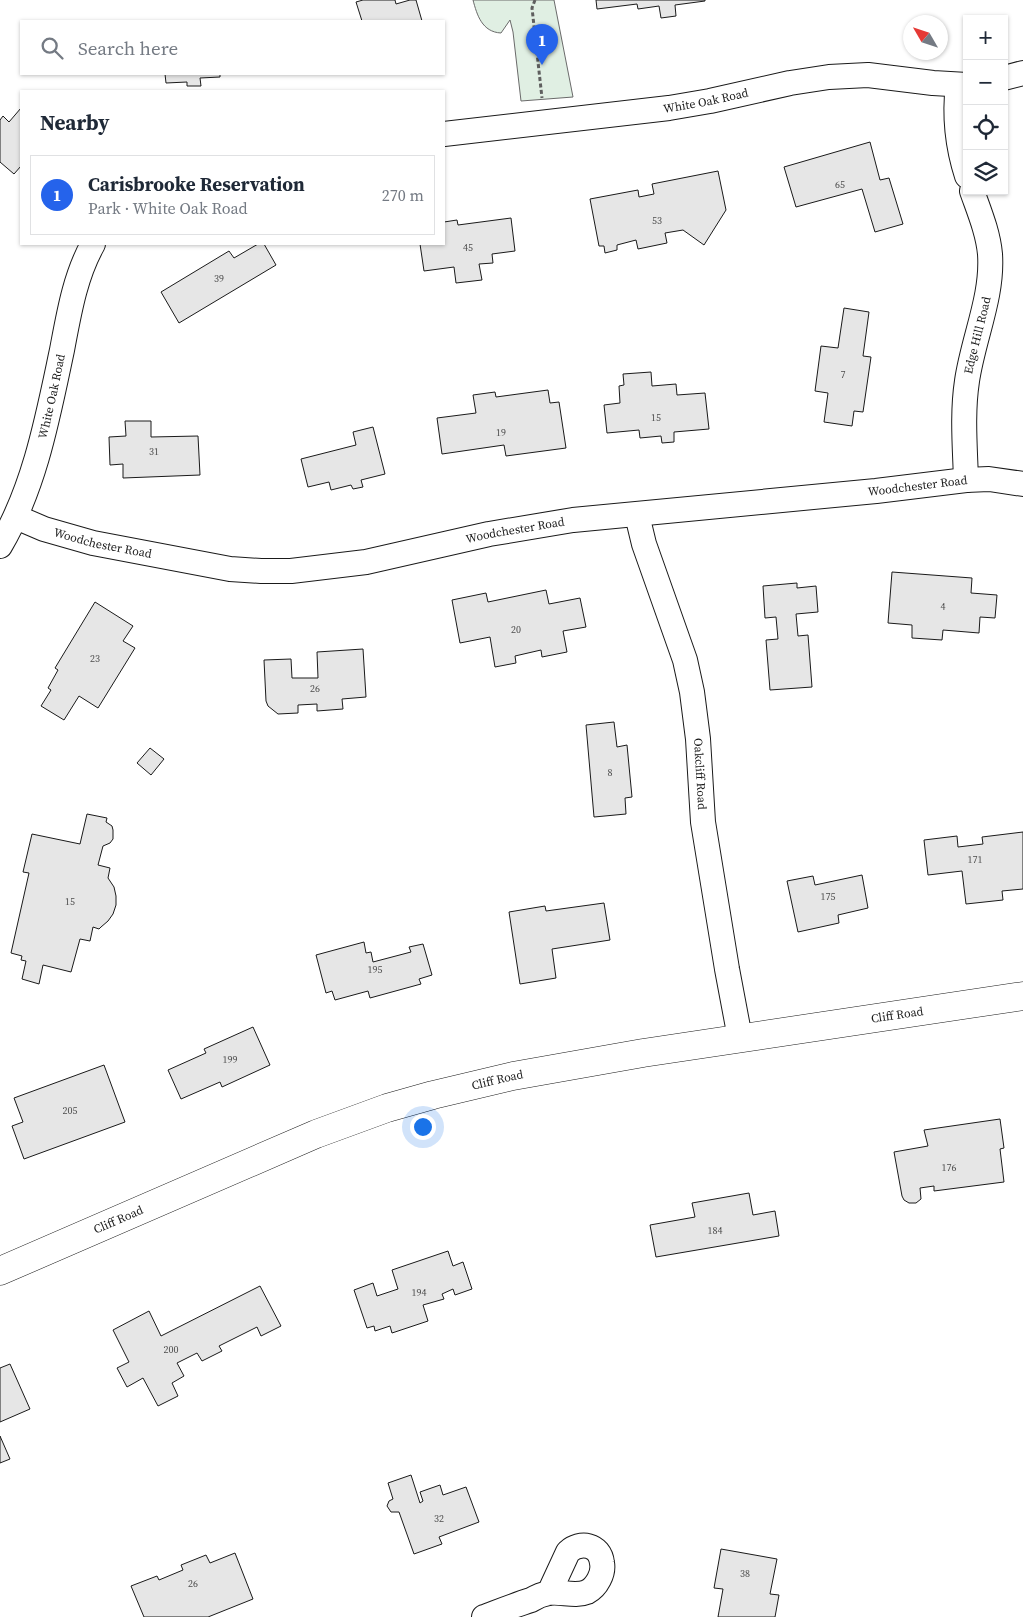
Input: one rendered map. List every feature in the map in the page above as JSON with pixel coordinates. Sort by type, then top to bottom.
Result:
[{"type":"street","points":[[1008,77],[1023,73]]},
{"type":"street","name":"White Oak Road","points":[[445,134],[677,106],[829,77],[868,75],[962,85]]},
{"type":"street","points":[[962,85],[956,112],[957,134],[963,159]]},
{"type":"street","name":"Edge Hill Road","points":[[966,480],[965,395],[970,364],[986,297],[990,266],[986,232],[973,195]]},
{"type":"street","name":"White Oak Road","points":[[0,546],[16,517],[34,466],[74,292],[83,264],[92,245]]},
{"type":"street","name":"Woodchester Road","points":[[16,517],[44,529],[93,543],[216,566],[276,572],[309,570],[366,562],[489,534],[573,520],[867,492],[966,480],[989,479],[1023,484]]},
{"type":"street","name":"Oakcliff Road","points":[[638,515],[644,544],[685,660],[692,692],[698,739],[703,822],[740,1038]]},
{"type":"street","name":"Cliff Road","points":[[0,1271],[342,1124],[433,1094],[498,1080],[653,1052],[1023,996]]},
{"type":"street","points":[[484,1617],[548,1593]]},
{"type":"path","points":[[535,0],[532,8],[545,122]]},
{"type":"green space","points":[[473,0],[554,0],[573,97],[521,101],[510,20],[501,33],[489,30],[481,22]]},
{"type":"building","points":[[363,0],[395,0],[396,4],[416,0],[422,20],[362,20],[356,2]]},
{"type":"building","points":[[596,0],[705,1],[675,5],[676,16],[661,18],[659,6],[638,9],[637,4],[597,9]]},
{"type":"building","points":[[165,75],[220,75],[220,77],[200,78],[201,86],[187,86],[187,82],[166,83]]},
{"type":"building","points":[[20,109],[20,167],[14,174],[0,162],[0,120],[3,116],[9,122]]},
{"type":"building","points":[[870,142],[880,180],[889,178],[903,224],[875,232],[862,189],[796,207],[784,167]]},
{"type":"building","points":[[718,171],[726,210],[704,245],[683,230],[665,233],[667,243],[638,249],[636,240],[617,245],[617,250],[605,253],[604,246],[599,246],[590,199],[638,190],[639,197],[654,194],[652,184]]},
{"type":"building","points":[[511,218],[515,251],[492,254],[493,263],[479,264],[482,280],[456,283],[454,267],[424,271],[420,245],[445,245],[445,222],[457,220],[458,225]]},
{"type":"building","points":[[256,245],[265,245],[276,265],[179,323],[161,292],[229,251],[234,258]]},
{"type":"building","points":[[844,308],[869,312],[863,356],[871,357],[863,412],[854,411],[852,426],[824,422],[828,393],[815,391],[821,346],[838,348]]},
{"type":"building","points":[[651,372],[652,386],[676,384],[677,395],[705,393],[709,429],[674,432],[674,442],[662,443],[661,436],[640,438],[639,430],[607,433],[604,405],[620,403],[619,386],[624,385],[623,374]]},
{"type":"building","points":[[548,390],[550,403],[559,402],[566,448],[506,456],[504,445],[442,454],[437,418],[476,413],[473,395],[495,392],[496,397]]},
{"type":"building","points":[[125,421],[151,421],[151,437],[198,436],[200,475],[123,478],[123,464],[110,465],[109,437],[126,436]]},
{"type":"building","points":[[373,427],[385,474],[361,480],[363,487],[353,489],[351,485],[331,490],[329,482],[308,487],[301,459],[356,445],[353,432]]},
{"type":"building","points":[[892,572],[972,578],[971,593],[997,595],[995,618],[980,617],[979,633],[943,630],[942,640],[912,638],[912,625],[888,623]]},
{"type":"building","points":[[797,583],[797,588],[816,586],[818,612],[796,614],[798,636],[808,635],[812,687],[770,690],[766,640],[778,639],[776,617],[765,618],[763,586]]},
{"type":"building","points":[[546,590],[549,604],[580,598],[586,627],[563,631],[567,652],[542,657],[541,650],[515,656],[516,663],[495,667],[490,637],[460,643],[452,600],[486,593],[488,602]]},
{"type":"building","points":[[95,602],[133,626],[123,641],[135,648],[98,708],[79,696],[64,720],[41,706],[51,690],[48,688],[58,670],[55,668]]},
{"type":"building","points":[[363,649],[366,697],[342,699],[343,709],[317,711],[317,704],[298,705],[298,713],[278,714],[268,706],[266,701],[264,660],[291,659],[292,678],[318,678],[317,652]]},
{"type":"building","points":[[614,722],[617,747],[627,745],[632,797],[625,798],[626,814],[594,817],[586,725]]},
{"type":"building","points":[[150,748],[164,759],[151,775],[137,763]]},
{"type":"building","points":[[87,814],[107,818],[106,822],[112,826],[113,839],[110,843],[103,846],[98,865],[110,868],[108,878],[114,887],[116,896],[113,914],[99,929],[93,927],[90,941],[80,939],[71,972],[43,965],[39,984],[22,979],[26,961],[21,960],[22,956],[11,953],[29,873],[23,872],[32,834],[80,844]]},
{"type":"building","points":[[1023,832],[1023,889],[1002,891],[1003,900],[966,904],[962,871],[928,875],[924,840],[957,836],[958,847],[983,844],[982,837]]},
{"type":"building","points":[[862,875],[868,908],[838,915],[839,923],[798,932],[787,881],[813,876],[815,885]]},
{"type":"building","points":[[604,903],[610,940],[552,949],[556,978],[520,984],[509,912],[545,906],[546,911]]},
{"type":"building","points":[[364,942],[366,953],[371,952],[373,962],[411,952],[409,947],[423,944],[432,975],[419,979],[421,984],[370,998],[368,991],[335,1000],[332,991],[326,993],[316,955]]},
{"type":"building","points":[[253,1027],[270,1065],[222,1087],[220,1082],[181,1099],[168,1070],[206,1053],[204,1049]]},
{"type":"building","points":[[104,1065],[125,1122],[24,1159],[12,1126],[23,1122],[14,1098]]},
{"type":"building","points":[[1000,1119],[1004,1148],[1000,1149],[1004,1182],[934,1191],[934,1186],[920,1188],[921,1199],[916,1203],[909,1203],[904,1200],[894,1152],[928,1146],[924,1130]]},
{"type":"building","points":[[749,1193],[753,1215],[775,1211],[779,1236],[656,1257],[650,1225],[695,1217],[692,1203]]},
{"type":"building","points":[[448,1251],[453,1266],[463,1262],[472,1289],[455,1295],[453,1289],[442,1294],[444,1299],[423,1305],[428,1321],[392,1333],[390,1326],[375,1331],[374,1326],[367,1328],[354,1290],[373,1283],[377,1296],[398,1289],[392,1270]]},
{"type":"building","points":[[260,1286],[281,1326],[261,1336],[257,1327],[219,1346],[222,1351],[202,1361],[197,1353],[177,1363],[184,1376],[172,1383],[178,1396],[158,1406],[143,1378],[127,1387],[117,1368],[129,1362],[113,1330],[149,1311],[161,1336]]},
{"type":"building","points":[[10,1364],[30,1409],[0,1422],[0,1368]]},
{"type":"building","points":[[0,1436],[10,1459],[0,1463]]},
{"type":"building","points":[[411,1475],[420,1503],[423,1501],[420,1492],[440,1485],[443,1495],[466,1487],[479,1522],[439,1537],[442,1544],[414,1554],[399,1512],[391,1512],[387,1506],[389,1501],[393,1499],[388,1483]]},
{"type":"building","points":[[721,1549],[777,1559],[770,1594],[779,1595],[775,1617],[718,1617],[723,1589],[714,1588]]},
{"type":"building","points":[[235,1553],[253,1599],[208,1617],[144,1617],[131,1586],[157,1576],[159,1580],[183,1570],[181,1565],[206,1555],[210,1563]]},
{"type":"place","name":"Carisbrooke Reservation","points":[[542,65]]}]
